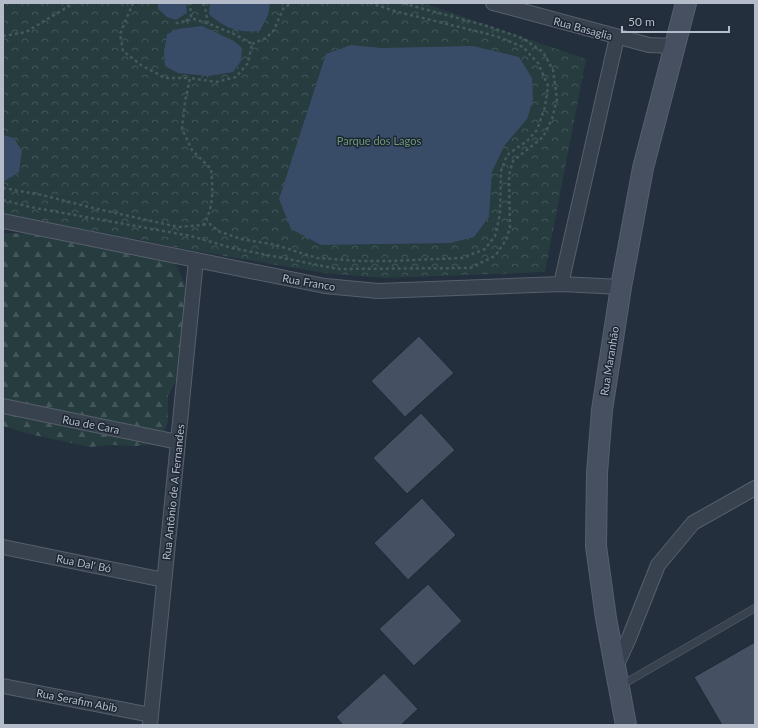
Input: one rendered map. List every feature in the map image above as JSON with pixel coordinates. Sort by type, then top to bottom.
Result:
[{"type":"main road","name":"Rua Maranhão","points":[[626,725],[606,618],[596,546],[597,473],[602,410],[621,287],[642,168],[686,3]]},
{"type":"street","name":"Rua Basaglia","points":[[493,3],[649,46],[674,46]]},
{"type":"street","points":[[561,284],[617,37]]},
{"type":"street","name":"Rua Franco","points":[[3,221],[325,286],[378,291],[561,284],[621,287]]},
{"type":"street","name":"Rua Antônio de A Fernandes","points":[[150,720],[196,260]]},
{"type":"street","name":"Rua de Cara","points":[[3,406],[178,442]]},
{"type":"street","points":[[617,678],[629,638],[658,565],[693,523],[755,488]]},
{"type":"street","name":"Rua Dal' Bó","points":[[3,547],[164,580]]},
{"type":"street","name":"Rua Serafim Abib","points":[[3,686],[150,720]]},
{"type":"lane","points":[[617,678],[755,608]]},
{"type":"path","points":[[3,36],[26,32],[74,3]]},
{"type":"path","points":[[133,3],[120,34],[123,51],[141,65],[165,78],[190,78],[216,82],[236,77],[248,64],[252,44]]},
{"type":"path","points":[[186,21],[191,16],[190,3]]},
{"type":"path","points":[[204,3],[208,23]]},
{"type":"path","points":[[252,44],[266,38],[274,30],[283,9],[291,3]]},
{"type":"path","points":[[3,188],[42,195],[178,227],[210,224],[218,231],[241,239],[276,245],[317,258],[360,261],[391,261],[462,258],[485,249],[496,236],[500,214],[501,171],[507,155],[527,141],[537,130],[545,107],[548,86],[538,64],[523,47],[496,36],[398,12],[370,3]]},
{"type":"path","points":[[3,200],[30,207],[191,236],[232,248],[338,269],[470,268],[489,259],[495,256],[506,240],[510,228],[509,175],[514,161],[543,137],[552,119],[557,99],[553,70],[543,52],[522,38],[487,26],[402,3]]},
{"type":"path","points":[[173,24],[194,19],[234,34],[252,44]]},
{"type":"path","points":[[190,78],[185,102],[182,129],[192,150],[211,169],[213,193],[209,216],[203,225]]},
{"type":"green space","name":"Parque dos Lagos","points":[[3,3],[423,3],[586,59],[545,272],[384,278],[323,273],[196,251],[3,213]]},
{"type":"green space","points":[[3,233],[43,234],[174,261],[184,282],[189,304],[179,376],[168,395],[168,422],[159,444],[90,447],[29,434],[3,426]]},
{"type":"water","points":[[158,3],[186,3],[187,13],[176,20],[167,17],[158,9]]},
{"type":"water","points":[[210,3],[270,3],[268,15],[260,31],[245,31],[233,29],[221,23],[209,14]]},
{"type":"water","points":[[202,26],[234,41],[242,48],[241,61],[233,72],[209,76],[178,73],[165,66],[164,52],[167,34],[178,29]]},
{"type":"water","points":[[351,45],[382,48],[473,46],[519,57],[532,78],[533,100],[527,119],[504,146],[492,172],[489,217],[474,237],[450,243],[321,245],[291,229],[279,199],[326,54]]},
{"type":"water","points":[[3,135],[14,138],[22,151],[19,172],[3,182]]},
{"type":"building","points":[[419,336],[454,373],[405,417],[371,381]]},
{"type":"building","points":[[421,413],[455,450],[407,494],[373,458]]},
{"type":"building","points":[[422,498],[456,535],[408,580],[374,543]]},
{"type":"building","points":[[428,584],[462,621],[414,666],[379,629]]},
{"type":"building","points":[[755,642],[755,725],[722,725],[694,677]]},
{"type":"building","points":[[384,673],[418,709],[401,725],[343,725],[336,717]]}]
